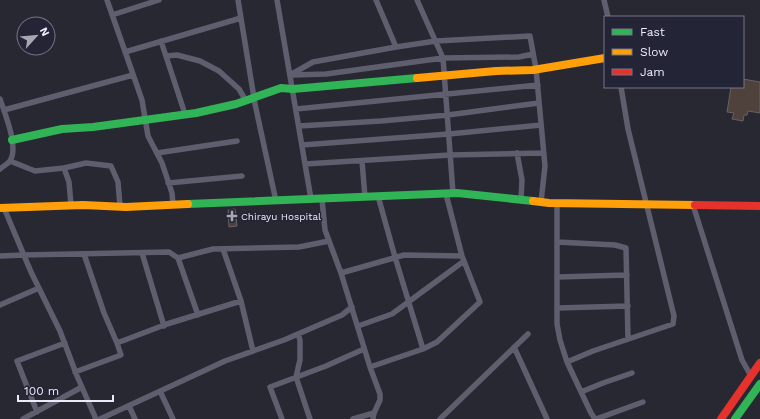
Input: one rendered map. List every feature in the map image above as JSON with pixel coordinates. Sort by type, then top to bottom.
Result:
[{"type":"main road","points":[[12,140],[62,130],[185,114],[236,104],[280,88],[293,89],[496,71],[536,69],[604,58]]},
{"type":"main road","points":[[2,208],[71,205],[173,205],[450,194],[558,203],[760,206]]},
{"type":"main road","points":[[721,419],[760,363]]},
{"type":"main road","points":[[736,419],[760,384]]},
{"type":"street","points":[[107,0],[142,100],[148,136],[162,163],[172,193],[173,205]]},
{"type":"street","points":[[112,15],[159,0]]},
{"type":"street","points":[[238,0],[254,97],[276,201]]},
{"type":"street","points":[[277,0],[311,199]]},
{"type":"street","points":[[376,0],[396,47]]},
{"type":"street","points":[[370,367],[423,349],[437,342],[480,302],[463,258],[450,194],[449,134],[443,58],[417,0]]},
{"type":"street","points":[[604,0],[608,16]]},
{"type":"street","points":[[125,52],[241,18]]},
{"type":"street","points":[[290,75],[313,62],[396,47],[436,41],[530,36],[538,86],[544,166],[541,202]]},
{"type":"street","points":[[161,41],[185,114]]},
{"type":"street","points":[[166,56],[178,54],[200,61],[218,71],[238,89],[246,100]]},
{"type":"street","points":[[290,75],[326,74],[443,58],[518,56],[533,54]]},
{"type":"street","points":[[4,110],[133,75]]},
{"type":"street","points":[[296,109],[538,86]]},
{"type":"street","points":[[567,362],[593,351],[673,324],[674,316],[628,130],[621,88]]},
{"type":"street","points":[[0,99],[14,151],[10,161],[0,168]]},
{"type":"street","points":[[299,126],[448,115],[539,103]]},
{"type":"street","points":[[302,145],[541,126]]},
{"type":"street","points":[[157,153],[237,141]]},
{"type":"street","points":[[517,153],[522,180],[521,200]]},
{"type":"street","points":[[306,164],[450,155],[543,153]]},
{"type":"street","points":[[10,161],[34,171],[64,168],[86,163],[111,166],[118,182],[120,206]]},
{"type":"street","points":[[362,161],[365,197]]},
{"type":"street","points":[[64,168],[69,182],[71,205]]},
{"type":"street","points":[[168,184],[242,176]]},
{"type":"street","points":[[378,196],[423,349]]},
{"type":"street","points":[[322,199],[325,230],[341,273],[364,349],[380,394],[380,400],[373,416],[353,419]]},
{"type":"street","points":[[558,203],[557,324],[567,362],[596,419],[642,402]]},
{"type":"street","points":[[692,205],[742,360],[751,376]]},
{"type":"street","points":[[2,208],[60,331],[75,372],[96,419]]},
{"type":"street","points":[[178,258],[213,249],[299,246],[329,241]]},
{"type":"street","points":[[557,242],[615,245],[626,248],[628,339]]},
{"type":"street","points":[[223,249],[240,301],[253,351]]},
{"type":"street","points":[[142,252],[164,326]]},
{"type":"street","points":[[0,256],[169,252],[178,258],[198,315]]},
{"type":"street","points":[[75,372],[121,355],[84,254]]},
{"type":"street","points":[[341,273],[404,255],[463,258]]},
{"type":"street","points":[[358,326],[392,314],[463,258]]},
{"type":"street","points":[[557,276],[626,276]]},
{"type":"street","points":[[0,304],[39,288]]},
{"type":"street","points":[[117,343],[240,301]]},
{"type":"street","points":[[557,308],[628,306]]},
{"type":"street","points":[[100,419],[226,361],[284,340],[342,315],[352,307]]},
{"type":"street","points":[[298,334],[300,340],[300,360],[296,377],[310,419]]},
{"type":"street","points":[[440,419],[528,334]]},
{"type":"street","points":[[37,412],[17,361],[65,343]]},
{"type":"street","points":[[514,347],[547,419]]},
{"type":"street","points":[[282,419],[270,387],[326,366],[364,349]]},
{"type":"street","points":[[581,392],[603,382],[632,373]]},
{"type":"street","points":[[23,419],[82,387]]},
{"type":"street","points":[[160,391],[173,419]]},
{"type":"street","points":[[129,406],[135,419]]},
{"type":"building","points":[[744,79],[760,82],[760,113],[748,111],[747,115],[744,115],[743,121],[732,119],[734,113],[727,112],[731,88],[744,88]]},
{"type":"building","points":[[235,209],[237,226],[229,227],[228,210]]},
{"type":"traffic: fast","points":[[12,140],[62,129],[93,127],[196,113],[236,104],[281,88],[293,89],[417,78]]},
{"type":"traffic: fast","points":[[188,204],[457,193],[533,201]]},
{"type":"traffic: fast","points":[[735,419],[760,384]]},
{"type":"traffic: slow","points":[[417,78],[496,71],[533,70],[604,58]]},
{"type":"traffic: slow","points":[[533,201],[549,203],[695,205]]},
{"type":"traffic: slow","points":[[0,208],[83,205],[126,207],[188,204]]},
{"type":"traffic: jam","points":[[695,205],[760,206]]},
{"type":"traffic: jam","points":[[721,419],[760,363]]},
{"type":"place","name":"Chirayu Hospital","points":[[232,216]]}]
